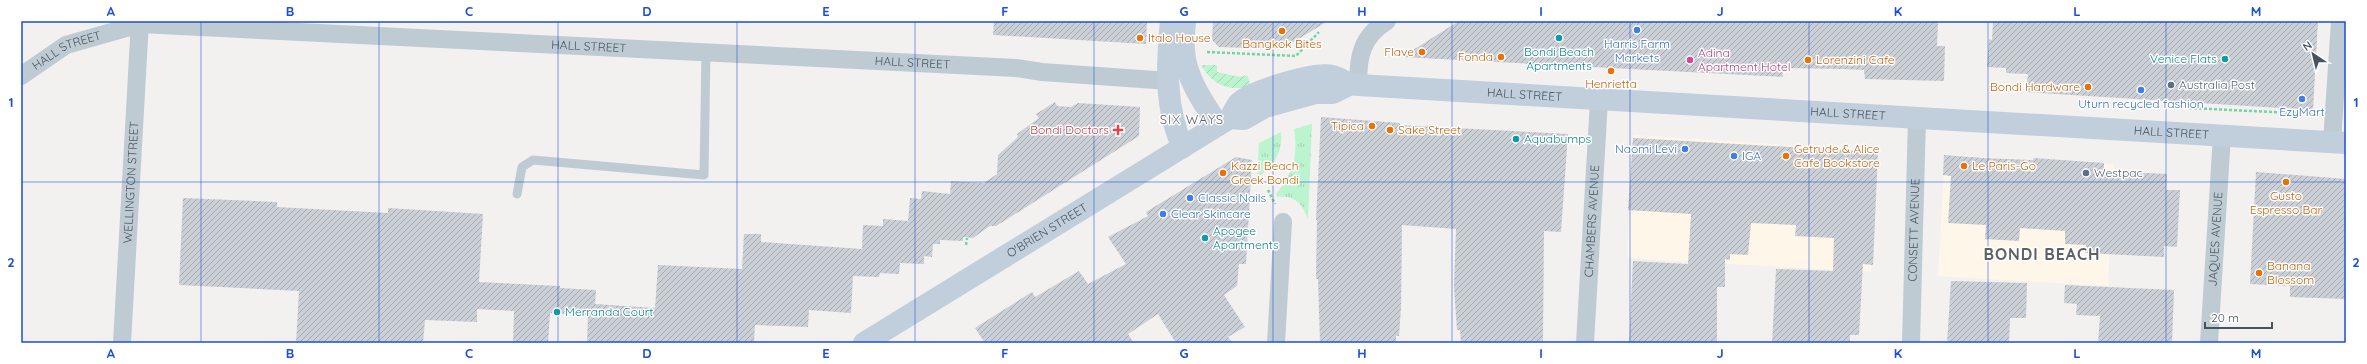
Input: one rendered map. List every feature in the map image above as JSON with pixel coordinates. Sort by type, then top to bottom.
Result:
[{"type":"street","points":[[1171,21],[1168,50],[1169,103],[1174,129],[1183,147]]},
{"type":"street","points":[[1185,21],[1184,51],[1190,74],[1197,90],[1224,122]]},
{"type":"street","points":[[1354,85],[1363,44],[1369,35],[1387,21]]},
{"type":"street","points":[[2339,142],[2340,21]]},
{"type":"street","name":"HALL STREET","points":[[21,76],[66,45],[140,23],[1016,68],[1042,72],[1169,81]]},
{"type":"street","name":"WELLINGTON STREET","points":[[122,343],[140,23]]},
{"type":"street","name":"HALL STREET","points":[[1354,85],[2339,142]]},
{"type":"street","name":"O'BRIEN STREET","points":[[864,343],[1224,122],[1244,119],[1271,106],[1316,93],[1333,93],[1354,85]]},
{"type":"street","name":"CHAMBERS AVENUE","points":[[1585,343],[1599,100]]},
{"type":"street","name":"CONSETT AVENUE","points":[[1911,343],[1917,118]]},
{"type":"street","name":"JAQUES AVENUE","points":[[2209,343],[2222,135]]},
{"type":"street","points":[[1276,343],[1283,222]]},
{"type":"lane","points":[[517,194],[522,167],[533,160],[704,175],[706,52]]},
{"type":"path","points":[[1199,52],[1296,56],[1319,32]]},
{"type":"path","points":[[2189,108],[2317,114]]},
{"type":"path","points":[[966,245],[967,238]]},
{"type":"shaded area","points":[[1634,135],[1878,151],[1871,272],[1627,258]]},
{"type":"shaded area","points":[[1945,155],[2114,164],[2108,286],[1938,276]]},
{"type":"green space","points":[[1201,65],[1217,65],[1217,72],[1240,77],[1247,75],[1251,86],[1235,88],[1222,85],[1210,78]]},
{"type":"green space","points":[[1312,124],[1308,219],[1297,201],[1289,197],[1277,197],[1276,194],[1291,171],[1295,155],[1294,129]]},
{"type":"green space","points":[[1281,132],[1279,152],[1276,158],[1273,163],[1257,178],[1259,143]]},
{"type":"building","points":[[994,21],[1147,21],[1146,44],[993,35]]},
{"type":"building","points":[[1213,21],[1328,21],[1282,49],[1219,47],[1212,40]]},
{"type":"building","points":[[1459,21],[1938,21],[1937,46],[1945,46],[1944,81],[1865,79],[1864,70],[1843,69],[1782,68],[1783,77],[1402,57]]},
{"type":"building","points":[[1993,21],[2318,21],[2313,110],[2026,92],[2028,74],[2006,73],[2006,68],[1987,67],[1989,39],[1992,40]]},
{"type":"building","points":[[1055,102],[1057,106],[1071,107],[1078,103],[1140,107],[1139,136],[996,226],[990,226],[973,238],[963,237],[963,241],[940,240],[940,244],[933,244],[932,257],[924,256],[924,264],[900,263],[899,274],[880,273],[879,277],[853,276],[851,313],[809,310],[808,327],[755,325],[754,343],[587,343],[588,315],[550,313],[548,343],[513,343],[514,311],[477,309],[477,322],[425,320],[423,343],[296,343],[299,291],[179,285],[183,198],[277,202],[277,207],[388,213],[388,208],[483,214],[479,282],[560,286],[560,288],[596,290],[595,304],[655,308],[658,265],[742,269],[744,234],[761,234],[761,242],[862,249],[863,225],[883,226],[883,219],[908,221],[910,198],[921,199],[922,191],[950,194],[951,181],[984,183],[997,174],[998,155],[1018,137],[1017,134],[1039,118],[1036,114]]},
{"type":"building","points":[[1321,117],[1400,123],[1400,125],[1568,134],[1561,232],[1544,231],[1543,343],[1461,343],[1460,330],[1457,330],[1454,287],[1456,229],[1402,225],[1401,308],[1399,336],[1396,336],[1396,343],[1320,343],[1318,279],[1316,279],[1316,220]]},
{"type":"building","points":[[1633,138],[1878,152],[1873,265],[1863,264],[1859,335],[1850,335],[1850,343],[1772,343],[1776,269],[1833,271],[1834,238],[1795,236],[1796,225],[1751,223],[1748,255],[1730,254],[1730,260],[1725,259],[1725,287],[1717,287],[1717,343],[1629,343],[1633,261],[1688,264],[1691,214],[1628,210]]},
{"type":"building","points":[[1944,155],[2033,160],[2034,158],[2104,163],[2104,171],[2167,174],[2166,190],[2180,190],[2177,247],[2164,246],[2164,257],[2085,253],[2086,245],[2065,244],[2065,231],[2020,228],[2019,241],[1985,239],[1986,225],[1948,223],[1951,176],[1943,175]]},
{"type":"building","points":[[1236,157],[1252,160],[1246,264],[1239,264],[1237,286],[1224,295],[1245,327],[1228,337],[1233,343],[1176,343],[1158,314],[1128,334],[1134,343],[985,343],[975,328],[1032,292],[1035,297],[1079,271],[1088,284],[1126,264],[1108,237],[1148,216],[1146,212]]},
{"type":"building","points":[[2256,172],[2346,179],[2346,299],[2290,297],[2290,286],[2250,284]]},
{"type":"building","points":[[1951,281],[2027,283],[2026,318],[2010,318],[2009,343],[1947,343]]},
{"type":"building","points":[[2065,285],[2174,290],[2172,343],[2098,343],[2100,316],[2076,315],[2077,304],[2064,303]]},
{"type":"place","name":"Harris Farm Markets","points":[[1637,30]]},
{"type":"place","name":"Bangkok Bites","points":[[1282,31]]},
{"type":"place","name":"Italo House","points":[[1140,38]]},
{"type":"place","name":"Bondi Beach Apartments","points":[[1559,38]]},
{"type":"place","name":"Flave","points":[[1422,52]]},
{"type":"place","name":"Fonda","points":[[1501,57]]},
{"type":"place","name":"Venice Flats","points":[[2225,59]]},
{"type":"place","name":"Adina Apartment Hotel","points":[[1690,60]]},
{"type":"place","name":"Lorenzini Cafe","points":[[1808,60]]},
{"type":"place","name":"Henrietta","points":[[1611,71]]},
{"type":"place","name":"Australia Post","points":[[2171,85]]},
{"type":"place","name":"Bondi Hardware","points":[[2088,87]]},
{"type":"place","name":"Uturn recycled fashion","points":[[2141,90]]},
{"type":"place","name":"EzyMart","points":[[2302,99]]},
{"type":"place","name":"Tipica","points":[[1372,126]]},
{"type":"place","name":"Bondi Doctors","points":[[1118,130]]},
{"type":"place","name":"Sake Street","points":[[1390,130]]},
{"type":"place","name":"Aquabumps","points":[[1516,139]]},
{"type":"place","name":"Naomi Levi","points":[[1685,149]]},
{"type":"place","name":"IGA","points":[[1734,156]]},
{"type":"place","name":"Getrude & Alice Cafe Bookstore","points":[[1786,156]]},
{"type":"place","name":"Le Paris-Go","points":[[1964,166]]},
{"type":"place","name":"Kazzi Beach Greek Bondi","points":[[1223,173]]},
{"type":"place","name":"Westpac","points":[[2086,173]]},
{"type":"place","name":"Gusto Espresso Bar","points":[[2286,182]]},
{"type":"place","name":"Classic Nails","points":[[1190,198]]},
{"type":"place","name":"Clear Skincare","points":[[1163,214]]},
{"type":"place","name":"Apogee Apartments","points":[[1205,238]]},
{"type":"place","name":"Banana Blossom","points":[[2259,273]]},
{"type":"place","name":"Merranda Court","points":[[557,312]]},
{"type":"district","name":"SIX WAYS","points":[[1192,119]]},
{"type":"district","name":"BONDI BEACH","points":[[2042,254]]}]
